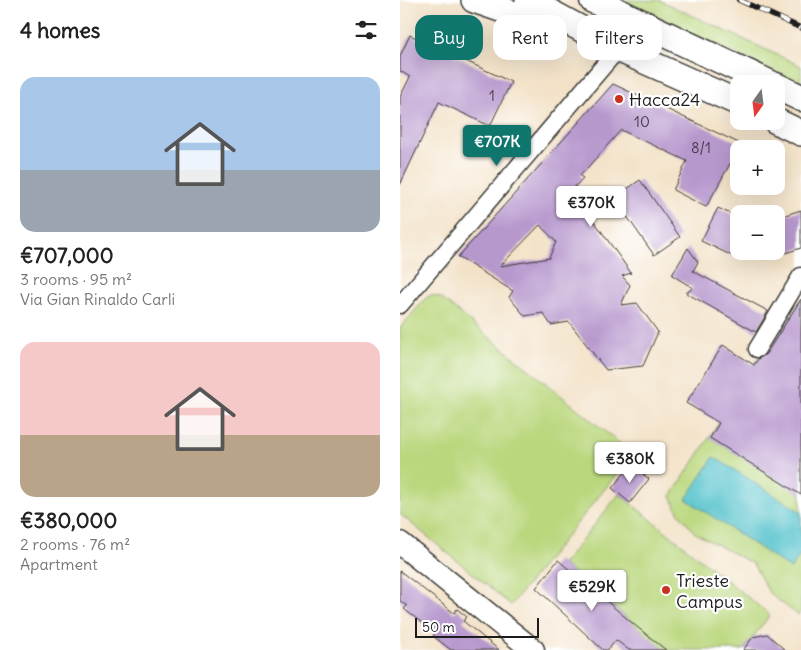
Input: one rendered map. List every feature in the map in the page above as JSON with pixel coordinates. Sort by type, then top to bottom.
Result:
[{"type":"highway","points":[[592,0],[752,75]]},
{"type":"highway","points":[[785,90],[801,98]]},
{"type":"main road","points":[[474,0],[577,35]]},
{"type":"main road","points":[[528,0],[577,27]]},
{"type":"main road","points":[[643,60],[730,99]]},
{"type":"main road","points":[[785,125],[801,133]]},
{"type":"main road","points":[[400,543],[533,650]]},
{"type":"street","points":[[400,305],[609,60]]},
{"type":"street","points":[[757,349],[801,276]]},
{"type":"green space","points":[[620,0],[659,0],[801,66],[801,85],[785,77],[785,75],[780,75],[662,20],[662,15],[652,15]]},
{"type":"green space","points":[[431,295],[441,298],[633,454],[511,605],[400,514],[400,328],[426,298]]},
{"type":"green space","points":[[801,299],[801,611],[798,615],[770,594],[753,564],[695,533],[678,512],[671,496],[732,402],[775,330]]},
{"type":"green space","name":"Trieste Campus","points":[[619,494],[770,615],[743,650],[629,650],[644,632],[563,564]]},
{"type":"water","points":[[714,457],[801,512],[801,553],[791,569],[686,499]]},
{"type":"building","points":[[410,35],[415,37],[415,60],[464,60],[511,82],[490,126],[439,102],[400,185],[400,97],[410,77],[400,71],[400,56]]},
{"type":"building","points":[[613,84],[732,140],[730,140],[730,164],[706,207],[673,190],[687,161],[621,130],[580,176],[583,178],[572,190],[631,273],[622,276],[630,285],[621,305],[637,303],[658,332],[643,366],[606,370],[569,322],[551,325],[543,313],[525,316],[509,297],[513,291],[458,257]],"holes":[[[540,225],[556,242],[549,258],[500,266]]]},
{"type":"building","points":[[640,180],[680,237],[654,255],[614,198]]},
{"type":"building","points":[[718,208],[730,214],[730,255],[701,241]]},
{"type":"building","points":[[801,210],[801,248],[785,253],[785,215]]},
{"type":"building","points":[[688,248],[698,262],[693,271],[768,311],[756,332],[686,293],[693,288],[672,275]]},
{"type":"building","points":[[801,299],[801,495],[710,438],[719,423],[686,403],[723,345],[754,365],[758,359],[766,354]]},
{"type":"building","points":[[631,465],[649,479],[630,503],[612,488]]},
{"type":"building","points":[[558,560],[666,650],[629,650],[616,640],[608,650],[603,650],[536,588]]},
{"type":"building","points":[[400,571],[454,613],[457,609],[467,617],[463,621],[499,650],[451,650],[433,636],[435,633],[404,609],[407,606],[400,601]]},
{"type":"building","points":[[767,634],[785,650],[743,650],[753,637]]},
{"type":"railway","points":[[739,0],[801,28]]},
{"type":"place","name":"Hacca24","points":[[619,99]]},
{"type":"place","name":"Trieste Campus","points":[[666,590]]}]
